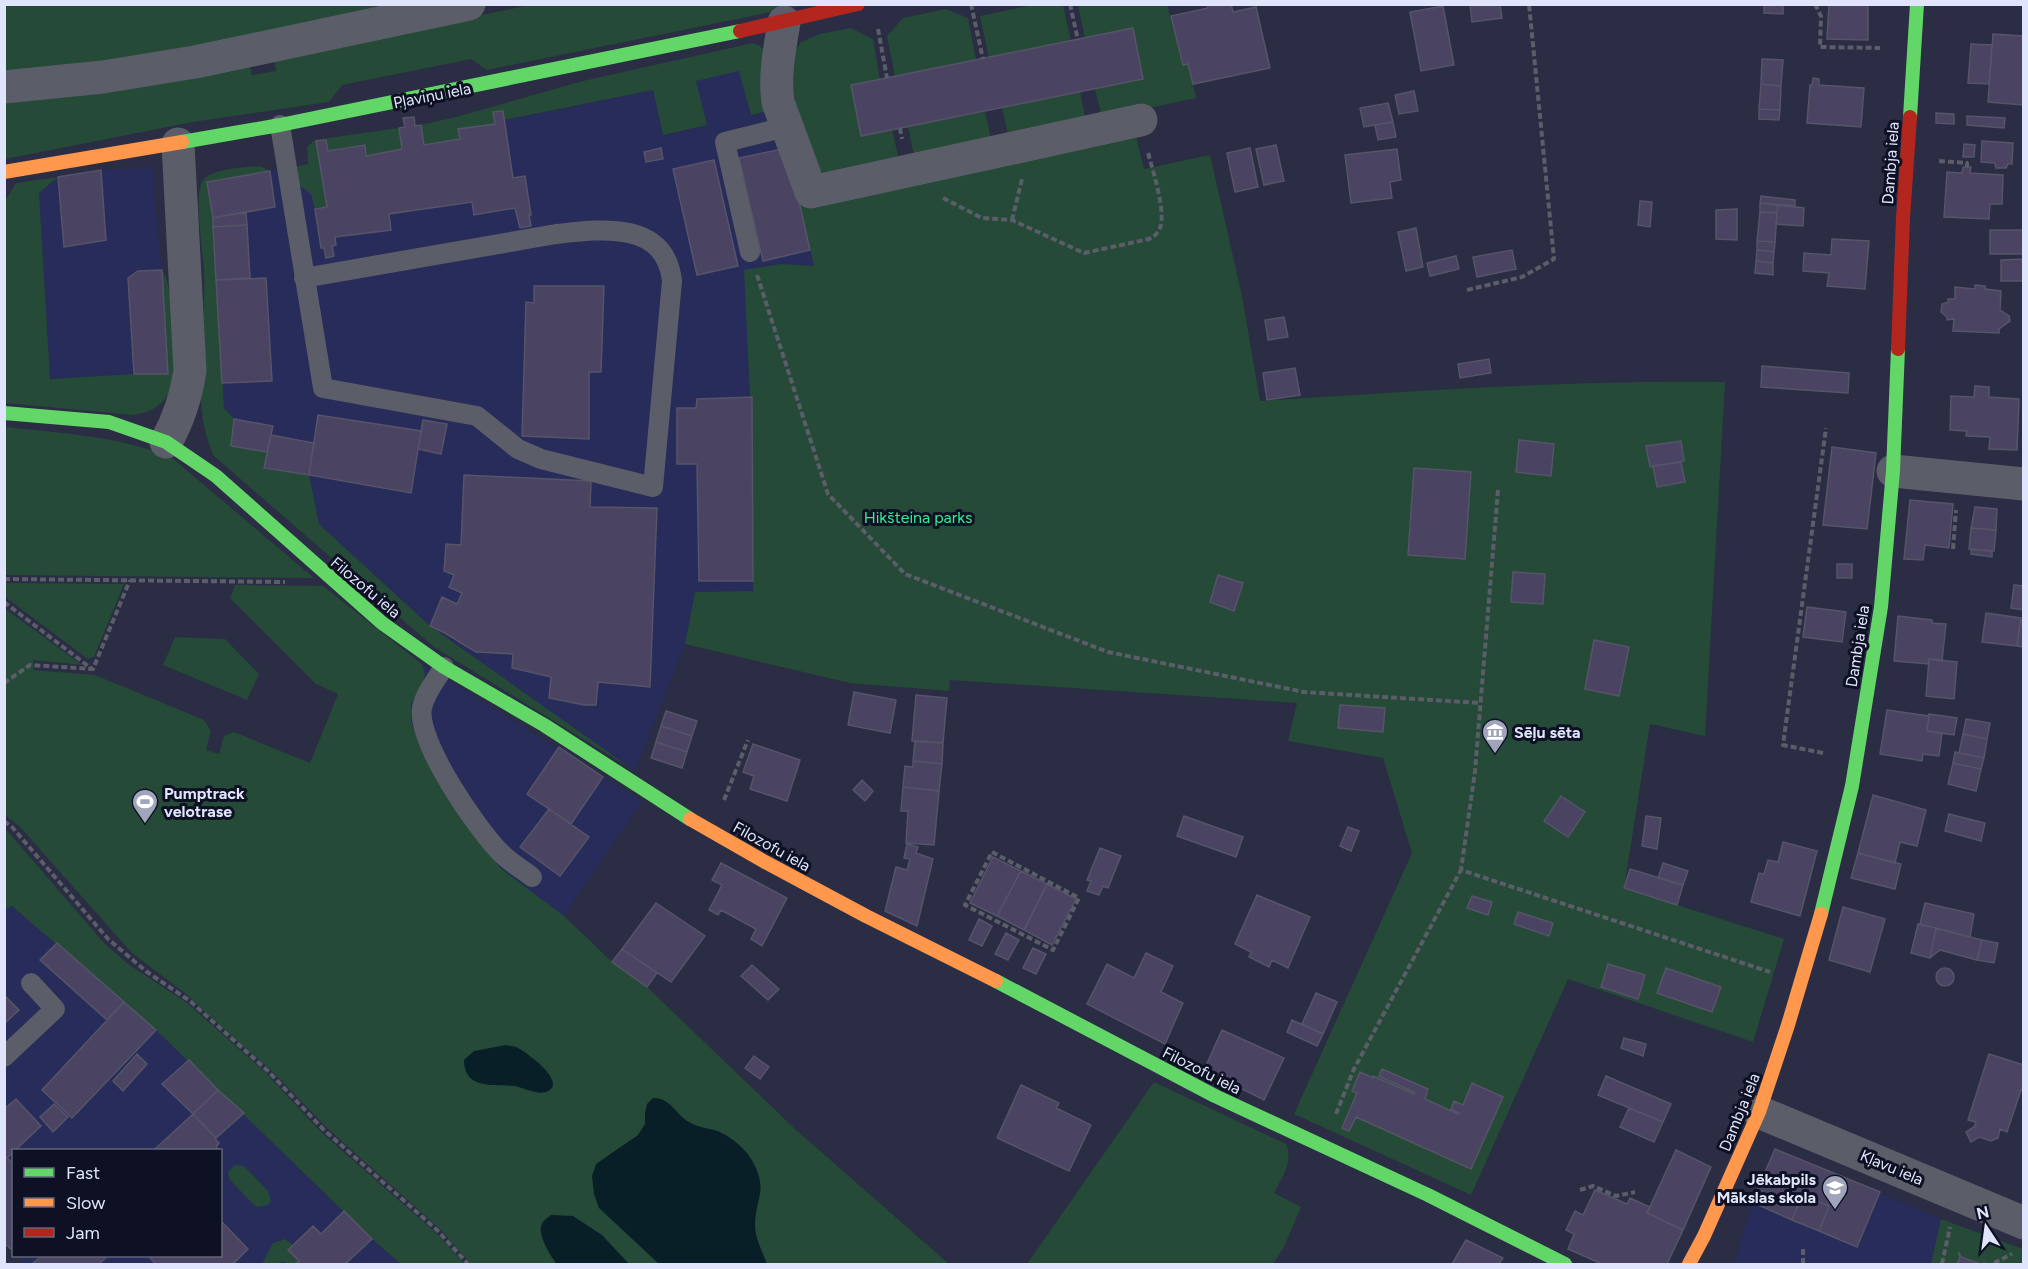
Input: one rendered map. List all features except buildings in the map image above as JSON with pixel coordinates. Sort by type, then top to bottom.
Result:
[{"type":"street","points":[[4,87],[103,77],[195,62],[470,4]]},
{"type":"street","name":"Pļaviņu iela","points":[[4,172],[280,125],[784,22],[858,4]]},
{"type":"street","name":"Dambja iela","points":[[1689,1264],[1704,1236],[1759,1112],[1828,889],[1856,759],[1881,607],[1893,471],[1903,227],[1917,4]]},
{"type":"street","points":[[784,22],[776,69],[776,89],[786,127],[811,192],[1141,120]]},
{"type":"street","points":[[166,442],[178,421],[186,396],[190,371],[178,144]]},
{"type":"street","name":"Filozofu iela","points":[[4,413],[109,422],[166,442],[216,476],[382,623],[444,667],[544,725],[712,832],[866,916],[964,964],[1196,1086],[1428,1195],[1566,1264]]},
{"type":"street","points":[[1893,471],[2024,484]]},
{"type":"street","name":"Kļavu iela","points":[[1759,1112],[2024,1222]]},
{"type":"lane","points":[[280,125],[304,279],[322,388],[477,416],[518,448],[541,459],[653,487],[672,280],[670,264],[663,252],[651,241],[634,234],[610,230],[556,234],[304,279]]},
{"type":"lane","points":[[750,252],[725,141],[786,127]]},
{"type":"lane","points":[[444,667],[425,697],[422,720],[426,735],[448,780],[474,821],[503,855],[532,877]]},
{"type":"lane","points":[[4,1057],[55,1010],[31,983]]},
{"type":"path","points":[[971,4],[983,59]]},
{"type":"path","points":[[1070,4],[1078,40]]},
{"type":"path","points":[[1467,290],[1522,277],[1554,258],[1529,4]]},
{"type":"path","points":[[1815,4],[1821,16],[1820,47],[1914,49]]},
{"type":"path","points":[[877,26],[887,78]]},
{"type":"path","points":[[909,171],[911,182],[982,218],[1012,220],[1084,253],[1149,239],[1158,233],[1162,223],[1162,211],[1141,120]]},
{"type":"path","points":[[750,252],[828,494],[905,574],[1108,652],[1304,692],[1480,703]]},
{"type":"path","points":[[1826,428],[1783,745],[1856,759]]},
{"type":"path","points":[[1323,1146],[1354,1069],[1461,870],[1475,771],[1498,490]]},
{"type":"path","points":[[4,579],[333,582]]},
{"type":"path","points":[[93,669],[130,580]]},
{"type":"path","points":[[4,602],[93,669]]},
{"type":"path","points":[[4,683],[30,665],[93,669]]},
{"type":"path","points":[[712,832],[748,740]]},
{"type":"path","points":[[4,821],[12,827],[108,939],[147,972],[190,1001],[259,1063],[323,1129],[437,1230],[468,1264]]},
{"type":"path","points":[[992,852],[1079,898],[1053,950],[989,917],[965,905],[992,852]]},
{"type":"path","points":[[1461,870],[1801,982]]},
{"type":"path","points":[[986,923],[989,917]]},
{"type":"path","points":[[1012,937],[1015,931]]},
{"type":"path","points":[[1039,950],[1042,945]]},
{"type":"path","points":[[1580,1190],[1593,1186],[1616,1196],[1635,1192]]},
{"type":"path","points":[[1803,1249],[1803,1264]]},
{"type":"shaded area","points":[[792,60],[814,267],[781,264],[752,397],[753,591],[695,592],[685,644],[635,771],[430,626],[319,524],[308,475],[264,468],[231,446],[234,419],[224,408],[213,218],[207,182],[319,162],[316,141],[326,140],[328,150],[365,145],[366,155],[402,149],[399,128],[404,127],[403,118],[414,117],[415,125],[421,125],[424,145],[459,139],[458,129],[494,124],[493,112],[505,120],[653,90],[663,135],[707,125],[696,80]]},
{"type":"shaded area","points":[[152,168],[168,374],[50,379],[39,193],[58,177],[101,170]]},
{"type":"shaded area","points":[[422,664],[642,801],[564,916],[500,868],[454,804],[418,742],[411,721],[411,703],[421,687]]},
{"type":"shaded area","points":[[12,906],[156,1030],[372,1239],[401,1264],[25,1264],[18,1257],[222,1257],[222,1149],[12,1149],[12,1251],[5,1243],[4,909]]},
{"type":"shaded area","points":[[506,1045],[516,1047],[536,1061],[549,1075],[553,1082],[552,1088],[546,1092],[538,1092],[514,1086],[482,1084],[469,1076],[465,1070],[464,1060],[474,1051]]},
{"type":"shaded area","points":[[653,1098],[664,1100],[684,1119],[693,1124],[725,1135],[737,1143],[748,1155],[756,1167],[760,1180],[755,1230],[767,1264],[659,1264],[599,1208],[594,1194],[592,1176],[596,1164],[638,1135],[645,1124],[647,1104]]},
{"type":"shaded area","name":"Jēkabpils Mākslas skola","points":[[1775,1149],[1941,1219],[1931,1264],[1734,1264],[1752,1202]]},
{"type":"shaded area","points":[[551,1215],[573,1216],[602,1235],[629,1264],[557,1264],[546,1247],[541,1231],[542,1223]]},
{"type":"green space","points":[[5,5],[412,5],[120,63],[5,76]]},
{"type":"green space","points":[[530,5],[805,5],[487,70],[471,59],[342,85],[329,102],[193,122],[5,159],[5,99],[249,63],[252,75],[276,71],[274,58]]},
{"type":"green space","points":[[1032,5],[1063,5],[1071,41],[989,58],[980,16]]},
{"type":"green space","points":[[1078,5],[1167,5],[1183,64],[1188,64],[1196,98],[1102,118],[1095,89],[1143,79],[1085,38]]},
{"type":"green space","points":[[946,9],[968,18],[976,60],[895,76],[887,36],[903,18]]},
{"type":"green space","points":[[851,28],[873,39],[880,80],[851,86],[861,136],[892,130],[900,164],[831,176],[821,172],[813,165],[788,74],[795,51],[801,42],[820,34]]},
{"type":"green space","points":[[753,43],[765,52],[766,105],[764,112],[751,115],[739,71],[696,81],[707,125],[663,135],[653,90],[504,120],[493,112],[495,124],[459,129],[460,139],[424,145],[421,125],[583,81]]},
{"type":"green space","points":[[1080,92],[1086,122],[1009,139],[1002,108]]},
{"type":"green space","points":[[985,112],[992,143],[915,160],[908,127]]},
{"type":"green space","points":[[399,128],[402,149],[367,156],[364,145],[328,151],[326,140],[317,141],[327,207],[315,209],[311,194],[292,180],[289,168],[308,164],[307,147],[315,140]]},
{"type":"green space","name":"Hikšteina parks","points":[[1135,132],[1144,169],[1210,155],[1242,296],[1260,401],[1551,384],[1725,382],[1705,736],[1650,724],[1624,888],[1784,939],[1753,1042],[1568,979],[1471,1195],[1294,1114],[1412,853],[1383,758],[1288,741],[1297,703],[950,680],[949,691],[850,683],[685,644],[695,592],[753,591],[752,398],[750,397],[744,270],[781,264],[814,266],[800,204]]},
{"type":"green space","points":[[260,166],[270,171],[207,182],[213,218],[224,408],[234,419],[231,446],[267,452],[265,468],[309,475],[319,524],[430,626],[635,771],[434,647],[214,456],[206,435],[200,389],[204,270],[199,223],[200,187],[203,180],[215,173]]},
{"type":"green space","points":[[58,177],[39,193],[50,379],[168,374],[162,270],[168,285],[173,313],[176,362],[168,394],[161,403],[144,413],[133,415],[5,403],[5,201],[16,183]]},
{"type":"green space","points":[[5,427],[110,440],[171,457],[314,578],[5,575]]},
{"type":"green space","points":[[4,583],[124,584],[94,657],[88,659],[5,597]]},
{"type":"green space","points":[[235,585],[323,586],[422,664],[425,675],[411,704],[411,721],[418,742],[454,804],[500,868],[564,916],[612,962],[647,987],[795,1129],[949,1264],[471,1264],[440,1229],[327,1128],[269,1068],[186,994],[132,953],[21,828],[5,815],[4,608],[82,665],[33,660],[33,670],[95,675],[204,720],[211,731],[206,750],[219,754],[224,736],[234,732],[310,763],[338,694],[316,684],[230,598]]},
{"type":"green space","points":[[175,637],[225,639],[259,674],[247,700],[163,665]]},
{"type":"green space","points":[[4,827],[104,943],[128,964],[187,1003],[265,1072],[321,1132],[435,1232],[465,1264],[401,1264],[372,1239],[156,1030],[12,906],[5,909]]},
{"type":"green space","points":[[1154,1082],[1286,1144],[1288,1163],[1274,1193],[1301,1207],[1284,1247],[1273,1264],[1027,1264]]},
{"type":"green space","points":[[235,1165],[244,1166],[268,1191],[271,1201],[268,1205],[258,1207],[254,1205],[229,1179],[228,1172]]},
{"type":"green space","points":[[1941,1219],[2023,1249],[2023,1264],[1931,1264]]},
{"type":"green space","points":[[285,1239],[293,1245],[289,1250],[299,1261],[295,1264],[287,1264],[283,1261],[279,1264],[262,1264],[273,1243]]},
{"type":"traffic: fast","points":[[1910,117],[1917,4]]},
{"type":"traffic: fast","points":[[182,142],[280,125],[740,31]]},
{"type":"traffic: fast","points":[[1821,914],[1852,786],[1881,607],[1893,471],[1898,349]]},
{"type":"traffic: fast","points":[[4,413],[109,422],[166,442],[216,476],[382,623],[444,667],[544,725],[690,819]]},
{"type":"traffic: fast","points":[[996,981],[1215,1096],[1428,1195],[1565,1264]]},
{"type":"traffic: slow","points":[[4,172],[182,142]]},
{"type":"traffic: slow","points":[[690,819],[866,916],[996,981]]},
{"type":"traffic: slow","points":[[1689,1264],[1704,1236],[1759,1112],[1821,914]]},
{"type":"traffic: jam","points":[[740,31],[858,4]]},
{"type":"traffic: jam","points":[[1898,349],[1910,117]]},
{"type":"place","name":"Sēļu sēta","points":[[1495,755]]},
{"type":"place","name":"Pumptrack velotrase","points":[[145,825]]},
{"type":"place","name":"Jēkabpils Mākslas skola","points":[[1835,1211]]}]
